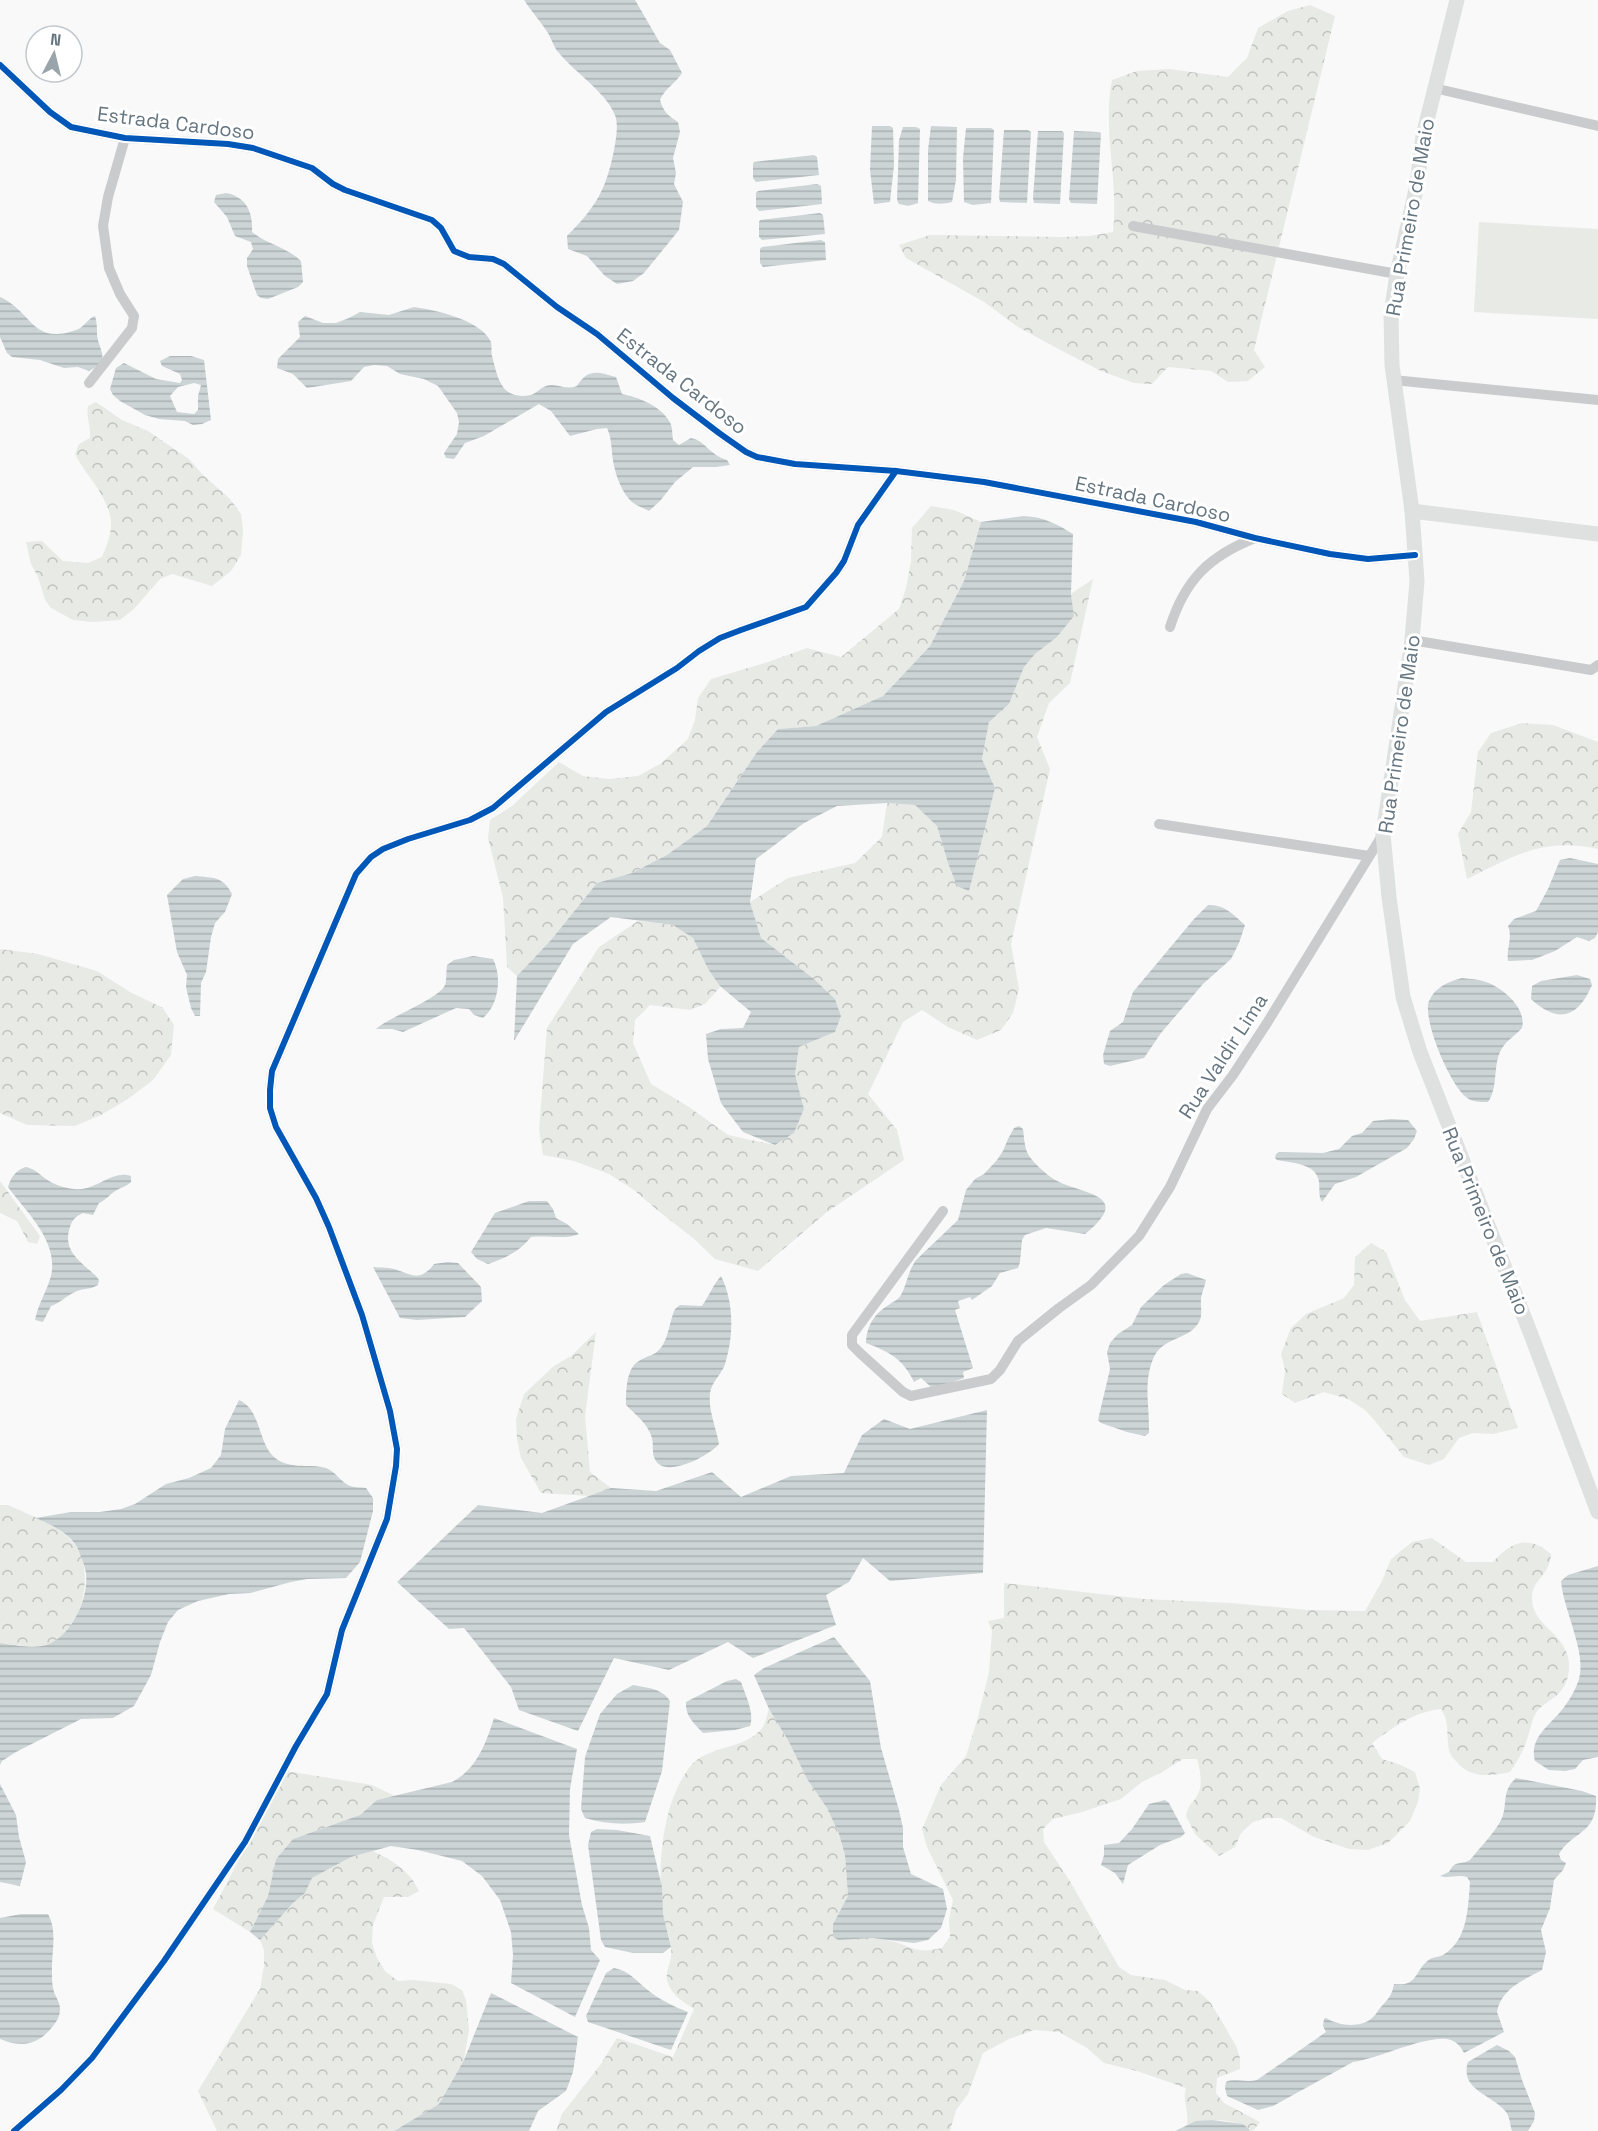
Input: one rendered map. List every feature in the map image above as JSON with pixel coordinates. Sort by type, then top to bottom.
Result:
[{"type":"main road","name":"Rua Primeiro de Maio","points":[[1456,0],[1423,136],[1417,185],[1396,274],[1391,314],[1393,380],[1412,511],[1417,598],[1383,834],[1394,939],[1403,997],[1420,1052],[1598,1512]]},
{"type":"main road","points":[[1412,511],[1598,534]]},
{"type":"street","name":"Estrada Cardoso","points":[[0,65],[60,120],[71,127],[125,138],[228,144],[253,148],[312,168],[345,190],[432,220],[441,228],[454,251],[469,257],[493,259],[504,264],[557,307],[597,334],[673,398],[746,452],[757,457],[795,464],[896,471],[984,482],[1196,522],[1255,538],[1330,554],[1384,559],[1415,555]]},
{"type":"street","points":[[1434,88],[1598,126]]},
{"type":"street","points":[[89,383],[132,328],[134,322],[134,316],[114,283],[107,258],[103,226],[108,197],[125,138]]},
{"type":"street","points":[[1133,226],[1396,274]]},
{"type":"street","points":[[1393,380],[1598,400]]},
{"type":"street","points":[[14,2131],[61,2090],[92,2058],[164,1961],[245,1842],[296,1746],[327,1694],[346,1619],[387,1519],[397,1449],[380,1372],[362,1315],[329,1227],[316,1198],[276,1127],[270,1108],[272,1071],[356,874],[371,857],[383,849],[470,820],[493,808],[606,712],[677,668],[699,651],[731,634],[806,607],[844,561],[858,525],[896,471]]},
{"type":"street","points":[[1170,627],[1178,604],[1188,586],[1206,567],[1225,552],[1255,538]]},
{"type":"street","points":[[1412,640],[1591,670],[1598,665]]},
{"type":"street","points":[[1159,824],[1368,856]]},
{"type":"street","name":"Rua Valdir Lima","points":[[943,1211],[852,1335],[852,1345],[903,1392],[911,1396],[991,1379],[1000,1370],[1018,1341],[1104,1274],[1139,1236],[1170,1187],[1207,1109],[1233,1075],[1267,1023],[1383,834]]},
{"type":"green space","points":[[1310,5],[1335,16],[1254,350],[1265,367],[1248,381],[1228,382],[1211,371],[1168,367],[1152,384],[1134,383],[1101,371],[1018,327],[984,302],[906,258],[899,245],[930,235],[1062,237],[1113,232],[1114,194],[1109,118],[1112,80],[1137,71],[1169,69],[1228,77],[1247,58],[1258,28],[1288,11]]},
{"type":"green space","points":[[1479,222],[1598,229],[1598,319],[1474,312]]},
{"type":"green space","points":[[96,402],[122,420],[148,431],[189,459],[230,499],[241,514],[243,530],[241,555],[231,571],[212,586],[172,574],[160,579],[134,609],[120,620],[93,622],[73,620],[51,608],[45,600],[38,577],[31,564],[26,542],[42,541],[63,561],[88,563],[102,557],[110,533],[110,515],[103,496],[75,454],[79,444],[90,438],[88,406]]},
{"type":"green space","points":[[931,506],[954,510],[981,522],[964,581],[930,646],[883,696],[816,726],[778,729],[757,752],[707,826],[667,855],[632,873],[597,883],[551,940],[517,976],[507,967],[503,897],[488,838],[490,820],[512,806],[559,762],[583,776],[609,779],[638,776],[660,764],[688,739],[695,720],[698,698],[711,679],[807,648],[841,657],[899,609],[911,561],[912,528]]},
{"type":"green space","points":[[1093,579],[1070,683],[1049,703],[1037,737],[1050,769],[1011,944],[1019,989],[1013,1013],[1001,1030],[977,1040],[948,1027],[922,1010],[903,1022],[868,1094],[897,1130],[904,1160],[827,1212],[758,1271],[715,1259],[634,1190],[609,1174],[574,1161],[543,1155],[539,1130],[547,1028],[599,947],[638,921],[674,925],[693,938],[708,969],[721,986],[705,1004],[690,1010],[650,1005],[635,1020],[633,1043],[651,1084],[689,1107],[728,1135],[775,1145],[794,1133],[804,1109],[795,1074],[799,1047],[835,1032],[841,1016],[835,999],[814,979],[761,938],[750,902],[788,878],[855,863],[882,837],[887,803],[915,805],[937,826],[948,863],[986,820],[995,788],[982,759],[989,722],[1009,704],[1024,667],[1035,654],[1057,637],[1074,616],[1071,594]]},
{"type":"green space","points":[[1522,723],[1553,725],[1598,742],[1598,849],[1561,845],[1545,847],[1515,856],[1467,879],[1458,834],[1471,812],[1478,752],[1491,733]]},
{"type":"green space","points":[[0,949],[38,954],[97,971],[130,992],[163,1008],[174,1025],[171,1055],[153,1080],[128,1099],[101,1115],[75,1126],[27,1125],[0,1113]]},
{"type":"green space","points":[[0,1181],[40,1236],[37,1244],[28,1242],[17,1221],[0,1213]]},
{"type":"green space","points":[[1371,1243],[1386,1252],[1405,1300],[1420,1321],[1477,1312],[1518,1428],[1493,1434],[1473,1433],[1459,1438],[1444,1459],[1429,1465],[1404,1457],[1365,1410],[1348,1399],[1324,1392],[1295,1403],[1282,1394],[1285,1370],[1281,1354],[1291,1328],[1306,1314],[1344,1298],[1354,1285],[1355,1257]]},
{"type":"green space","points":[[596,1332],[585,1416],[590,1472],[611,1488],[590,1496],[541,1493],[521,1458],[517,1440],[516,1419],[524,1394],[554,1366],[571,1356]]},
{"type":"green space","points":[[0,1505],[8,1505],[53,1526],[75,1545],[81,1555],[85,1581],[80,1608],[67,1632],[52,1643],[30,1646],[0,1643]]},
{"type":"green space","points":[[1432,1538],[1466,1562],[1493,1562],[1507,1549],[1520,1543],[1535,1544],[1551,1554],[1548,1567],[1535,1586],[1533,1606],[1539,1619],[1564,1647],[1569,1659],[1569,1673],[1561,1691],[1536,1713],[1523,1751],[1510,1772],[1481,1775],[1462,1767],[1449,1752],[1447,1724],[1441,1709],[1413,1717],[1372,1743],[1382,1759],[1415,1772],[1420,1789],[1418,1802],[1410,1821],[1388,1843],[1368,1850],[1349,1849],[1314,1837],[1281,1818],[1267,1818],[1253,1822],[1241,1833],[1235,1847],[1219,1856],[1195,1834],[1186,1816],[1200,1786],[1197,1759],[1183,1759],[1142,1782],[1121,1799],[1053,1819],[1043,1829],[1044,1842],[1071,1883],[1119,1967],[1131,1975],[1165,1980],[1185,1990],[1198,1991],[1210,2002],[1236,2046],[1240,2058],[1240,2069],[1217,2078],[1216,2093],[1224,2103],[1260,2122],[1253,2131],[1234,2122],[1220,2120],[1207,2120],[1187,2125],[1186,2088],[1137,2071],[1104,2063],[1087,2048],[1059,2032],[1034,2030],[1009,2039],[983,2053],[968,2094],[956,2110],[950,2131],[556,2131],[562,2114],[601,2064],[617,2038],[673,2057],[694,2009],[674,1994],[667,1980],[671,1953],[661,1896],[661,1858],[667,1819],[672,1801],[689,1768],[706,1755],[755,1735],[763,1727],[769,1709],[789,1742],[807,1779],[827,1808],[839,1834],[845,1855],[848,1896],[833,1924],[839,1940],[875,1938],[918,1950],[942,1948],[950,1937],[949,1920],[953,1900],[927,1847],[922,1829],[941,1785],[966,1756],[989,1672],[992,1631],[988,1621],[1004,1618],[1004,1583],[1144,1599],[1231,1603],[1308,1610],[1365,1611],[1391,1559],[1412,1542]]},
{"type":"green space","points":[[286,1771],[372,1785],[395,1796],[377,1800],[360,1815],[293,1839],[276,1859],[268,1896],[250,1932],[213,1909]]},
{"type":"green space","points":[[373,1851],[400,1867],[419,1891],[408,1897],[384,1897],[373,1925],[372,1943],[377,1958],[385,1971],[398,1981],[413,1980],[451,1984],[462,1990],[466,2000],[469,2030],[464,2060],[439,2104],[394,2131],[217,2131],[198,2091],[260,1989],[264,1950],[260,1940],[305,1893],[312,1878],[351,1857]]},
{"type":"shaded area","points":[[524,0],[635,0],[660,43],[670,50],[682,73],[660,100],[666,113],[678,122],[680,132],[673,158],[676,173],[674,184],[683,202],[679,230],[644,273],[633,281],[617,284],[605,276],[587,256],[568,249],[567,236],[593,207],[603,187],[611,164],[617,130],[616,118],[599,92],[557,51],[548,33]]},
{"type":"shaded area","points":[[872,126],[893,128],[894,165],[890,202],[874,204],[870,170]]},
{"type":"shaded area","points":[[931,126],[957,127],[956,180],[952,202],[940,204],[928,201],[928,150]]},
{"type":"shaded area","points":[[903,127],[920,129],[918,203],[913,205],[899,204],[897,200],[899,140]]},
{"type":"shaded area","points":[[966,128],[994,130],[991,203],[973,205],[964,202],[963,158]]},
{"type":"shaded area","points":[[1004,130],[1031,132],[1027,203],[1000,202]]},
{"type":"shaded area","points":[[1038,131],[1062,131],[1064,133],[1060,204],[1034,203]]},
{"type":"shaded area","points":[[1074,131],[1101,133],[1097,204],[1071,203],[1069,199]]},
{"type":"shaded area","points":[[814,155],[817,157],[819,175],[756,182],[753,178],[754,162]]},
{"type":"shaded area","points":[[817,184],[821,186],[822,204],[759,211],[756,207],[758,191]]},
{"type":"shaded area","points":[[226,193],[244,202],[250,212],[252,232],[301,261],[303,282],[298,287],[268,299],[257,295],[247,266],[247,258],[253,249],[251,242],[235,236],[227,217],[214,202],[216,195]]},
{"type":"shaded area","points":[[820,213],[823,215],[825,234],[762,240],[759,237],[760,220]]},
{"type":"shaded area","points":[[821,240],[825,242],[826,260],[763,267],[760,263],[762,247]]},
{"type":"shaded area","points":[[0,297],[11,303],[34,325],[50,334],[76,330],[95,316],[102,355],[100,363],[89,371],[78,367],[64,368],[40,360],[12,357],[7,353],[0,337]]},
{"type":"shaded area","points":[[414,307],[457,317],[486,334],[491,342],[492,356],[499,380],[502,386],[513,395],[531,395],[550,385],[568,388],[577,386],[585,376],[594,373],[616,377],[622,394],[635,397],[661,411],[671,425],[673,440],[679,445],[691,438],[727,460],[730,465],[693,467],[675,482],[649,511],[632,502],[621,486],[614,465],[607,428],[570,436],[551,411],[539,404],[484,436],[465,443],[454,459],[446,458],[444,453],[457,434],[459,422],[457,413],[438,386],[424,379],[400,374],[387,366],[374,365],[364,367],[351,381],[307,388],[293,374],[277,368],[278,359],[300,337],[298,322],[305,316],[323,323],[336,323],[360,312],[389,315]]},
{"type":"shaded area","points":[[170,356],[191,356],[204,360],[211,420],[193,425],[185,421],[159,419],[145,415],[113,395],[110,389],[116,368],[124,363],[156,379],[180,383],[182,380],[180,374],[162,366],[160,361]],"holes":[[[194,383],[201,385],[198,410],[194,414],[177,412],[170,396],[178,387]]]},
{"type":"shaded area","points":[[1024,516],[1050,522],[1073,534],[1071,594],[1074,616],[1057,637],[1035,654],[1024,667],[1009,704],[989,722],[982,759],[995,788],[969,891],[957,886],[937,826],[915,805],[887,803],[837,806],[804,823],[756,859],[750,902],[761,938],[814,979],[835,999],[841,1016],[835,1032],[799,1047],[795,1074],[804,1109],[794,1133],[775,1145],[743,1132],[721,1103],[708,1059],[706,1034],[721,1029],[743,1028],[751,1012],[720,986],[708,969],[693,938],[673,925],[611,917],[573,944],[514,1041],[517,976],[551,940],[597,883],[632,873],[667,855],[707,826],[757,752],[778,729],[816,726],[883,696],[930,646],[964,581],[981,522]]},
{"type":"shaded area","points":[[1570,858],[1598,864],[1598,932],[1595,938],[1589,941],[1577,937],[1555,951],[1532,960],[1508,961],[1510,935],[1508,926],[1514,919],[1536,911],[1560,860]]},
{"type":"shaded area","points":[[195,876],[221,881],[232,894],[225,912],[215,923],[211,937],[206,972],[201,983],[200,1016],[195,1016],[191,1008],[186,987],[187,975],[177,952],[167,895],[183,879]]},
{"type":"shaded area","points":[[1208,905],[1224,908],[1245,925],[1231,959],[1203,984],[1161,1033],[1144,1058],[1110,1066],[1104,1064],[1103,1055],[1110,1031],[1123,1022],[1133,992]]},
{"type":"shaded area","points":[[473,956],[493,959],[496,966],[498,982],[496,998],[493,1006],[483,1018],[474,1015],[469,1009],[456,1008],[403,1032],[376,1029],[434,996],[446,983],[447,965],[454,960]]},
{"type":"shaded area","points":[[1577,975],[1590,979],[1592,985],[1574,1011],[1566,1014],[1550,1012],[1531,999],[1532,986],[1541,981]]},
{"type":"shaded area","points":[[1462,978],[1483,981],[1500,989],[1517,1006],[1523,1021],[1522,1028],[1500,1052],[1493,1091],[1488,1102],[1479,1102],[1466,1097],[1452,1079],[1433,1036],[1430,1022],[1428,1010],[1432,996],[1442,986]]},
{"type":"shaded area","points":[[1408,1120],[1417,1131],[1407,1148],[1356,1177],[1335,1184],[1322,1202],[1319,1182],[1314,1171],[1309,1167],[1275,1158],[1279,1152],[1323,1153],[1339,1149],[1352,1136],[1362,1133],[1373,1121]]},
{"type":"shaded area","points":[[1019,1126],[1023,1129],[1027,1152],[1038,1166],[1063,1184],[1097,1197],[1104,1202],[1105,1210],[1100,1220],[1085,1234],[1046,1228],[1025,1235],[1022,1240],[1018,1268],[1000,1273],[992,1286],[972,1300],[970,1297],[958,1301],[960,1308],[955,1310],[973,1368],[963,1372],[964,1378],[945,1385],[931,1387],[921,1378],[914,1382],[905,1367],[895,1357],[866,1343],[872,1320],[900,1297],[916,1260],[958,1220],[966,1190],[997,1160],[1014,1128]]},
{"type":"shaded area","points":[[26,1167],[54,1184],[73,1189],[88,1188],[119,1175],[131,1176],[131,1182],[99,1203],[93,1215],[81,1214],[73,1220],[70,1227],[68,1243],[70,1249],[96,1276],[99,1280],[98,1285],[76,1291],[51,1306],[43,1322],[35,1320],[51,1276],[50,1251],[46,1239],[32,1217],[8,1187],[14,1174]]},
{"type":"shaded area","points":[[529,1201],[547,1201],[556,1218],[579,1234],[568,1237],[531,1237],[517,1251],[488,1264],[477,1259],[471,1252],[495,1213]]},
{"type":"shaded area","points":[[458,1263],[481,1287],[482,1301],[465,1317],[417,1320],[400,1318],[373,1267],[391,1268],[417,1276],[425,1273],[434,1264]]},
{"type":"shaded area","points":[[1187,1273],[1206,1280],[1201,1298],[1200,1319],[1193,1330],[1162,1347],[1153,1359],[1148,1377],[1149,1433],[1145,1436],[1101,1423],[1098,1420],[1110,1369],[1107,1352],[1110,1343],[1118,1334],[1132,1325],[1141,1307],[1164,1285],[1181,1274]]},
{"type":"shaded area","points":[[721,1276],[730,1308],[731,1331],[725,1364],[710,1393],[711,1412],[719,1444],[698,1459],[688,1463],[669,1467],[661,1466],[654,1458],[652,1438],[648,1428],[626,1405],[629,1375],[635,1364],[660,1349],[675,1309],[680,1305],[702,1306]]},
{"type":"shaded area","points":[[239,1400],[251,1410],[267,1448],[278,1460],[291,1465],[326,1468],[348,1485],[366,1488],[373,1498],[373,1511],[360,1562],[346,1578],[307,1579],[291,1582],[250,1593],[229,1594],[198,1601],[178,1610],[168,1622],[151,1675],[134,1706],[113,1718],[81,1719],[16,1752],[2,1761],[0,1765],[0,1643],[35,1647],[55,1641],[70,1626],[85,1594],[85,1567],[77,1547],[69,1537],[36,1518],[71,1512],[121,1509],[135,1504],[166,1484],[189,1478],[211,1468],[221,1455],[225,1429]]},
{"type":"shaded area","points":[[987,1410],[983,1573],[890,1581],[863,1558],[849,1582],[826,1595],[836,1625],[753,1658],[728,1642],[669,1670],[614,1658],[578,1731],[519,1710],[511,1687],[464,1628],[449,1629],[397,1582],[478,1505],[542,1513],[611,1488],[656,1491],[712,1472],[741,1497],[791,1476],[844,1473],[862,1435],[884,1419],[910,1429]]},
{"type":"shaded area","points":[[1598,1566],[1598,1757],[1583,1760],[1575,1769],[1549,1770],[1535,1761],[1537,1739],[1572,1696],[1581,1668],[1561,1581],[1568,1575]]},
{"type":"shaded area","points":[[834,1637],[870,1681],[881,1748],[899,1810],[903,1828],[903,1847],[911,1874],[943,1889],[947,1909],[941,1928],[928,1940],[914,1943],[872,1938],[839,1940],[833,1937],[833,1924],[848,1896],[845,1855],[839,1834],[827,1808],[807,1779],[789,1742],[769,1709],[754,1675],[764,1668]]},
{"type":"shaded area","points":[[736,1679],[741,1682],[749,1704],[750,1726],[703,1733],[689,1715],[686,1702],[727,1681]]},
{"type":"shaded area","points":[[633,1685],[663,1693],[670,1701],[662,1771],[645,1822],[600,1822],[585,1818],[581,1809],[585,1757],[600,1714],[617,1694]]},
{"type":"shaded area","points":[[494,1718],[577,1749],[570,1789],[569,1835],[582,1905],[589,1928],[591,1950],[600,1960],[575,2017],[511,1983],[513,1955],[511,1932],[500,1900],[482,1876],[462,1861],[391,1846],[351,1857],[312,1878],[305,1893],[260,1940],[250,1932],[268,1896],[276,1859],[293,1839],[360,1815],[377,1800],[452,1782],[461,1777],[474,1763],[484,1746]]},
{"type":"shaded area","points":[[1516,1778],[1582,1791],[1596,1796],[1596,1809],[1589,1825],[1559,1854],[1561,1860],[1566,1863],[1554,1880],[1550,1908],[1541,1930],[1546,1952],[1542,1970],[1514,1986],[1503,1997],[1497,2012],[1504,2032],[1464,2053],[1455,2042],[1442,2039],[1417,2043],[1353,2062],[1273,2106],[1258,2110],[1227,2096],[1226,2082],[1257,2080],[1326,2032],[1323,2026],[1324,2019],[1349,2025],[1361,2024],[1371,2019],[1389,1997],[1394,1984],[1408,1983],[1430,1959],[1443,1955],[1451,1949],[1465,1923],[1470,1882],[1464,1876],[1440,1876],[1449,1872],[1456,1864],[1470,1860],[1497,1827],[1503,1816],[1506,1794]]},
{"type":"shaded area","points":[[0,1784],[16,1815],[26,1862],[20,1886],[0,1882]]},
{"type":"shaded area","points":[[1165,1800],[1169,1803],[1185,1833],[1128,1865],[1123,1884],[1115,1873],[1101,1865],[1104,1845],[1119,1843],[1149,1804]]},
{"type":"shaded area","points":[[597,1829],[650,1836],[662,1887],[663,1914],[671,1947],[663,1953],[633,1953],[605,1947],[601,1940],[588,1845],[591,1832]]},
{"type":"shaded area","points":[[21,1914],[48,1914],[51,1921],[53,1928],[52,1985],[60,2009],[57,2020],[48,2032],[36,2041],[22,2044],[0,2039],[0,1918]]},
{"type":"shaded area","points":[[614,1968],[629,1974],[649,1991],[673,2006],[688,2012],[671,2050],[588,2022],[586,2016],[606,1973]]},
{"type":"shaded area","points":[[491,1993],[578,2037],[573,2072],[566,2091],[538,2111],[529,2131],[394,2131],[439,2104],[464,2060]]},
{"type":"shaded area","points":[[1497,2045],[1515,2057],[1535,2113],[1534,2121],[1528,2131],[1512,2131],[1506,2112],[1473,2086],[1468,2079],[1468,2062]]},
{"type":"shaded area","points":[[1212,2120],[1243,2124],[1251,2131],[1175,2131],[1196,2121]]},
{"type":"cycle path","points":[[0,65],[50,112],[71,127],[125,138],[228,144],[253,148],[312,168],[345,190],[432,220],[441,228],[454,251],[469,257],[493,259],[504,264],[557,307],[597,334],[673,398],[746,452],[757,457],[795,464],[896,471],[984,482],[1196,522],[1255,538],[1330,554],[1368,559],[1415,555]]},
{"type":"cycle path","points":[[14,2131],[61,2090],[92,2058],[164,1961],[245,1842],[296,1746],[327,1694],[342,1630],[387,1519],[397,1449],[390,1411],[362,1315],[329,1227],[316,1198],[276,1127],[270,1108],[272,1071],[356,874],[371,857],[383,849],[470,820],[493,808],[606,712],[720,638],[806,607],[844,561],[858,525],[896,471]]}]
